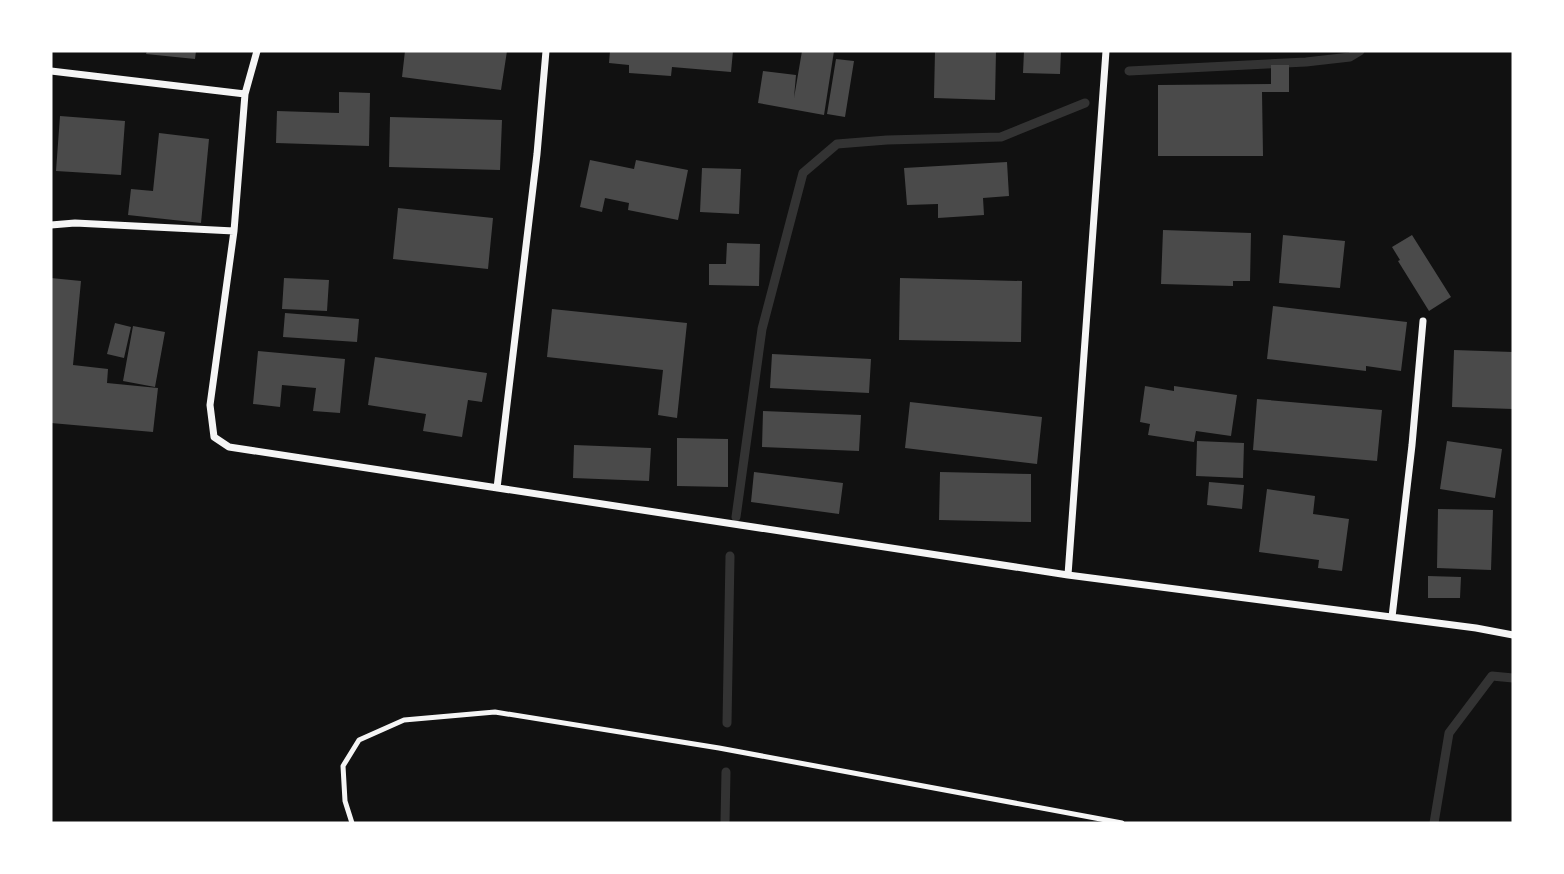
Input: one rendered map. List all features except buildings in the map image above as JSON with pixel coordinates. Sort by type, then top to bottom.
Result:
[{"type":"street","points":[[257,51],[245,94],[234,231],[210,405],[214,438],[229,447],[1068,575],[1513,635]]},
{"type":"street","points":[[497,488],[537,154],[546,51]]},
{"type":"street","points":[[1068,575],[1106,51]]},
{"type":"street","points":[[51,71],[245,94]]},
{"type":"street","points":[[51,225],[75,223],[234,231]]},
{"type":"street","points":[[1392,617],[1423,321]]},
{"type":"lane","points":[[352,823],[345,801],[343,766],[359,740],[404,720],[495,712],[719,748],[1122,823]]},
{"type":"waterway","points":[[1129,71],[1306,62],[1350,57],[1360,51]]},
{"type":"waterway","points":[[736,517],[762,329],[803,173],[837,144],[1001,137],[1085,103]]},
{"type":"waterway","points":[[727,723],[730,556]]},
{"type":"waterway","points":[[1434,823],[1449,733],[1492,676],[1513,678]]},
{"type":"waterway","points":[[725,823],[726,772]]}]
